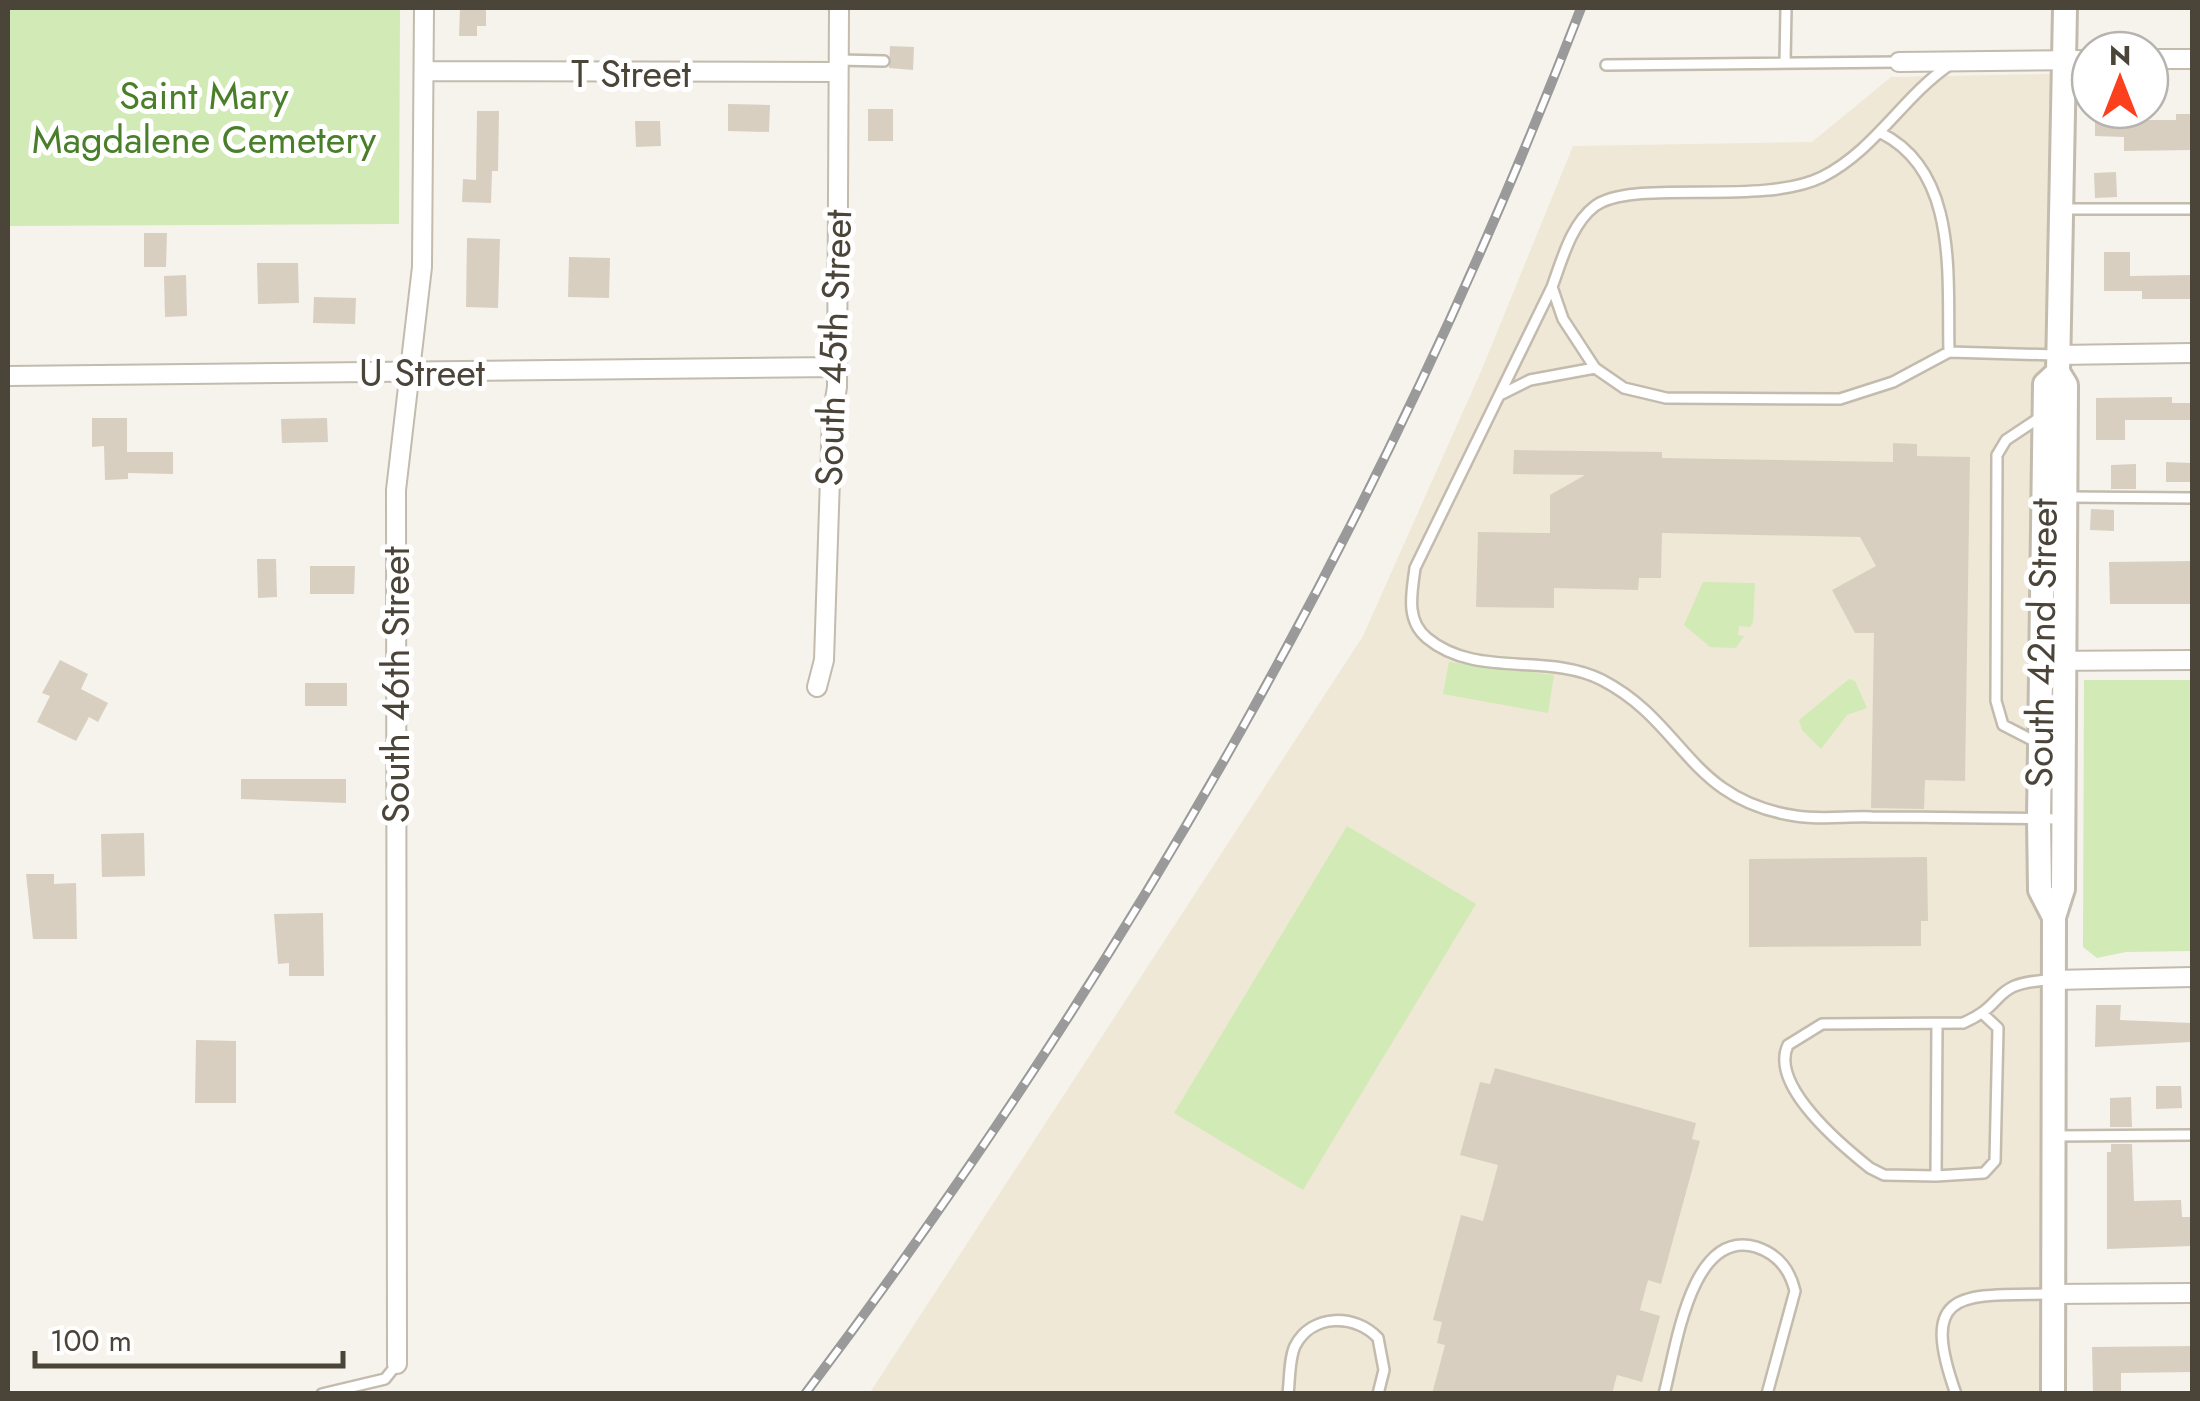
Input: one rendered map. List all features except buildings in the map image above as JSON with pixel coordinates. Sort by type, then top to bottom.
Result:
[{"type":"street","name":"South 46th Street","points":[[397,1364],[396,509],[422,267],[424,8]]},
{"type":"street","name":"South 45th Street","points":[[818,687],[824,660],[836,367],[839,8]]},
{"type":"street","name":"South 42nd Street","points":[[2054,1394],[2054,917],[2040,890],[2051,819],[2053,497],[2066,385],[2058,363],[2064,8]]},
{"type":"street","points":[[1899,62],[2070,60]]},
{"type":"street","name":"T Street","points":[[424,71],[838,66]]},
{"type":"street","points":[[2058,363],[2192,353]]},
{"type":"street","name":"South 42nd Street","points":[[2053,497],[2044,415],[2045,384],[2058,363]]},
{"type":"street","name":"U Street","points":[[8,376],[836,367]]},
{"type":"street","points":[[2052,661],[2192,660]]},
{"type":"street","name":"South 42nd Street","points":[[2051,819],[2040,744],[2052,661]]},
{"type":"street","points":[[2054,980],[2192,977]]},
{"type":"street","points":[[2052,1294],[2192,1294]]},
{"type":"lane","points":[[1784,63],[1786,8]]},
{"type":"lane","points":[[838,66],[884,61]]},
{"type":"lane","points":[[1955,61],[1924,84],[1880,132],[1834,170],[1784,189],[1622,195],[1596,204],[1577,225],[1552,287],[1415,568],[1410,607],[1423,635],[1449,654],[1598,678],[1640,704],[1713,784],[1744,803],[1798,817],[2051,819]]},
{"type":"lane","points":[[1606,66],[1899,62]]},
{"type":"lane","points":[[1880,132],[1917,157],[1942,220],[1949,352]]},
{"type":"lane","points":[[2060,209],[2192,208]]},
{"type":"lane","points":[[1552,287],[1563,318],[1595,368],[1624,388],[1666,398],[1840,399],[1893,382],[1949,352],[2058,363]]},
{"type":"lane","points":[[1500,394],[1530,380],[1595,368]]},
{"type":"lane","points":[[2040,744],[2003,726],[1996,701],[1997,454],[2006,440],[2044,415]]},
{"type":"lane","points":[[2053,497],[2192,498]]},
{"type":"lane","points":[[1983,1014],[1998,1028],[1995,1161],[1984,1173],[1884,1175],[1870,1168],[1793,1092],[1782,1064],[1793,1038],[1822,1024],[1962,1022],[1983,1014],[2006,987],[2022,981],[2054,980]]},
{"type":"lane","points":[[1936,1024],[1936,1176]]},
{"type":"lane","points":[[2055,1136],[2192,1135]]},
{"type":"lane","points":[[1664,1394],[1697,1276],[1717,1252],[1746,1245],[1775,1256],[1792,1278],[1795,1291],[1767,1394]]},
{"type":"lane","points":[[1956,1394],[1939,1334],[1951,1306],[1964,1298],[1990,1294],[2052,1294]]},
{"type":"lane","points":[[1288,1394],[1293,1350],[1299,1340],[1322,1323],[1346,1320],[1370,1329],[1384,1351],[1378,1394]]},
{"type":"lane","points":[[322,1394],[385,1378],[397,1364]]},
{"type":"shaded area","points":[[2050,74],[2047,1393],[869,1394],[1363,636],[1482,369],[1573,146],[1812,142],[1891,77]]},
{"type":"green space","name":"Saint Mary Magdalene Cemetery","points":[[8,8],[400,8],[399,224],[8,226]]},
{"type":"green space","points":[[1703,582],[1755,583],[1753,622],[1750,627],[1739,626],[1738,635],[1744,636],[1736,648],[1710,647],[1684,625]]},
{"type":"green space","points":[[1449,662],[1554,675],[1548,713],[1443,694]]},
{"type":"green space","points":[[1849,679],[1855,681],[1867,708],[1847,715],[1821,749],[1802,730],[1799,720]]},
{"type":"green space","points":[[2084,680],[2192,680],[2192,951],[2126,952],[2097,958],[2083,947]]},
{"type":"green space","points":[[1347,826],[1476,904],[1303,1190],[1174,1113]]},
{"type":"railway","points":[[805,1394],[924,1231],[1036,1066],[1142,899],[1242,728],[1336,554],[1424,377],[1505,195],[1581,8]]}]
